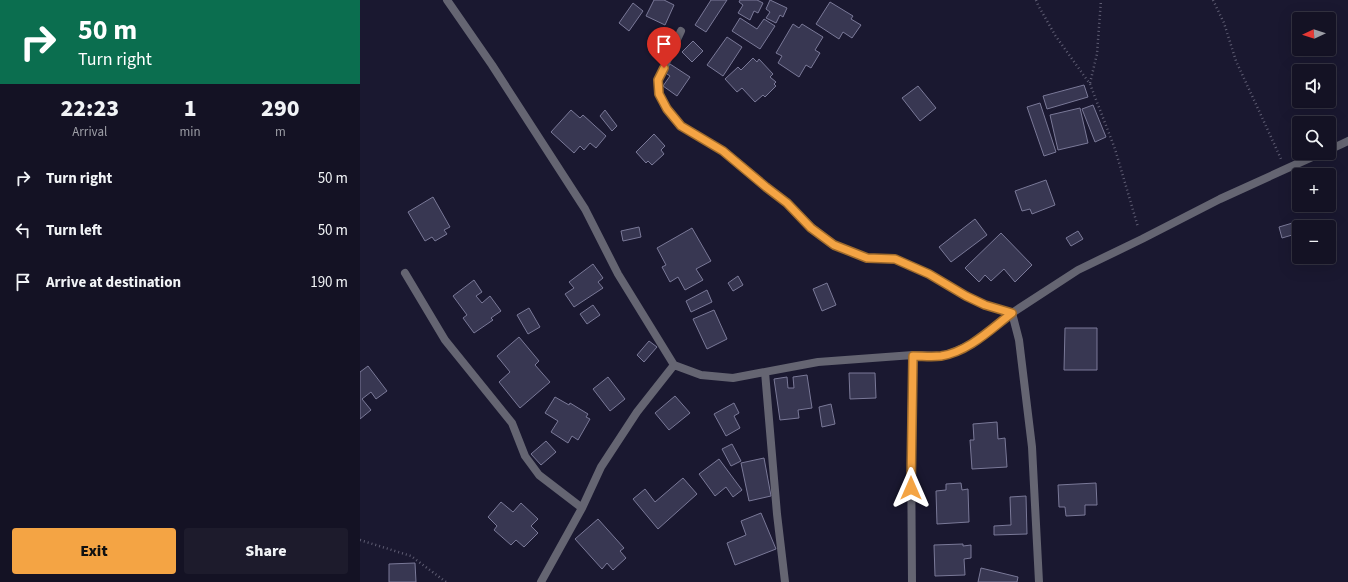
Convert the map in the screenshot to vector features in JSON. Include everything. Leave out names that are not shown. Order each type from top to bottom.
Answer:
[{"type":"street","points":[[447,0],[492,65],[585,209],[618,274],[674,365],[701,375],[718,378],[733,378],[818,362],[913,356],[941,356],[954,352],[972,344],[1012,313],[1078,270],[1220,199],[1305,160]]},
{"type":"street","points":[[681,31],[658,80],[659,94],[667,109],[681,126],[723,151],[787,203],[811,228],[834,245],[867,258],[895,259],[929,274],[966,296],[985,305],[1012,313]]},
{"type":"street","points":[[1336,147],[1348,141]]},
{"type":"street","points":[[405,272],[445,340],[512,423],[525,456],[539,475],[582,508]]},
{"type":"street","points":[[1012,313],[1019,340],[1032,447],[1039,582]]},
{"type":"street","points":[[912,582],[911,440],[913,356]]},
{"type":"street","points":[[541,582],[582,508],[601,467],[637,412],[674,365]]},
{"type":"street","points":[[765,372],[777,514],[785,582]]},
{"type":"path","points":[[1036,0],[1055,36],[1090,84],[1115,149],[1142,239]]},
{"type":"path","points":[[1090,84],[1097,54],[1101,0]]},
{"type":"path","points":[[1213,0],[1224,23],[1236,61],[1285,169]]},
{"type":"path","points":[[360,540],[411,556],[446,582]]},
{"type":"building","points":[[654,0],[664,0],[674,5],[665,25],[646,16]]},
{"type":"building","points":[[711,0],[727,0],[706,32],[695,25]]},
{"type":"building","points":[[740,0],[757,0],[763,3],[758,13],[754,11],[750,20],[738,13],[743,5],[739,2]]},
{"type":"building","points":[[770,0],[787,8],[783,17],[780,15],[776,23],[766,18],[770,12],[766,9]]},
{"type":"building","points":[[830,2],[853,16],[851,19],[861,25],[852,38],[843,32],[839,39],[816,24]]},
{"type":"building","points":[[633,3],[643,11],[629,31],[619,23]]},
{"type":"building","points":[[740,18],[757,29],[764,19],[775,26],[760,49],[732,31]]},
{"type":"building","points":[[793,24],[799,28],[802,24],[823,37],[815,50],[820,53],[811,68],[806,65],[799,77],[778,63],[782,56],[776,53]]},
{"type":"building","points":[[727,37],[742,47],[723,76],[707,65]]},
{"type":"building","points":[[693,41],[703,51],[692,62],[682,52]]},
{"type":"building","points":[[753,58],[757,62],[759,59],[773,74],[770,77],[776,82],[774,84],[776,86],[765,97],[763,95],[755,102],[742,88],[737,92],[725,79],[738,67],[741,70]]},
{"type":"building","points":[[670,64],[690,77],[677,96],[663,86],[670,76],[664,72]]},
{"type":"building","points":[[1084,85],[1088,97],[1047,109],[1043,96]]},
{"type":"building","points":[[918,86],[936,108],[920,121],[902,98]]},
{"type":"building","points":[[1040,103],[1056,152],[1044,156],[1027,107]]},
{"type":"building","points":[[1093,105],[1106,137],[1095,142],[1082,109]]},
{"type":"building","points":[[1080,108],[1088,143],[1058,150],[1050,115]]},
{"type":"building","points":[[571,110],[580,118],[583,115],[606,136],[596,148],[590,143],[584,150],[580,146],[574,153],[551,132]]},
{"type":"building","points":[[605,110],[617,126],[612,131],[600,116]]},
{"type":"building","points":[[654,134],[665,146],[661,150],[664,154],[652,165],[648,161],[646,163],[636,152]]},
{"type":"building","points":[[1046,180],[1055,205],[1032,214],[1030,209],[1022,211],[1015,191]]},
{"type":"building","points":[[433,197],[450,227],[444,230],[447,234],[435,241],[432,237],[425,241],[408,212]]},
{"type":"building","points":[[975,219],[987,235],[951,262],[939,247]]},
{"type":"building","points":[[1292,223],[1292,235],[1282,238],[1279,227]]},
{"type":"building","points":[[639,227],[641,237],[623,241],[621,231]]},
{"type":"building","points":[[692,228],[711,261],[696,269],[703,280],[685,290],[678,277],[670,282],[662,267],[666,265],[657,248]]},
{"type":"building","points":[[1078,231],[1083,239],[1071,246],[1066,238]]},
{"type":"building","points":[[1001,233],[1032,265],[1015,282],[1004,269],[991,281],[985,275],[979,282],[965,268]]},
{"type":"building","points":[[593,264],[603,278],[598,282],[603,288],[574,307],[565,294],[574,288],[569,282]]},
{"type":"building","points":[[738,276],[743,285],[733,291],[728,283]]},
{"type":"building","points":[[474,280],[482,292],[476,296],[482,303],[490,296],[501,311],[491,318],[493,320],[474,333],[463,318],[467,315],[453,296]]},
{"type":"building","points":[[827,283],[836,305],[822,311],[813,289]]},
{"type":"building","points":[[707,290],[712,302],[691,312],[686,301]]},
{"type":"building","points":[[593,305],[600,315],[587,324],[580,314]]},
{"type":"building","points":[[529,308],[540,327],[528,334],[517,315]]},
{"type":"building","points":[[714,310],[727,339],[707,349],[693,319]]},
{"type":"building","points":[[1065,328],[1097,328],[1097,370],[1064,370]]},
{"type":"building","points":[[519,337],[539,361],[535,365],[550,382],[520,408],[499,382],[510,372],[497,356]]},
{"type":"building","points":[[649,341],[657,347],[644,362],[637,355]]},
{"type":"building","points":[[368,366],[387,391],[376,399],[371,392],[362,399],[371,410],[360,419],[360,372]]},
{"type":"building","points":[[849,373],[875,373],[876,398],[850,399]]},
{"type":"building","points":[[807,375],[812,408],[798,410],[799,418],[780,420],[774,379],[787,377],[788,388],[794,388],[793,377]]},
{"type":"building","points":[[608,377],[625,399],[610,411],[593,389]]},
{"type":"building","points":[[675,396],[690,413],[669,430],[655,413]]},
{"type":"building","points":[[555,397],[569,405],[570,403],[588,414],[586,417],[590,419],[578,440],[572,436],[568,443],[551,432],[558,421],[545,413]]},
{"type":"building","points":[[734,403],[739,413],[734,416],[740,428],[726,436],[714,414]]},
{"type":"building","points":[[831,404],[835,424],[822,427],[819,407]]},
{"type":"building","points":[[997,422],[998,439],[1005,438],[1007,467],[972,469],[970,440],[974,440],[973,424]]},
{"type":"building","points":[[546,441],[556,452],[541,465],[531,454]]},
{"type":"building","points":[[732,444],[741,461],[731,466],[722,449]]},
{"type":"building","points":[[764,458],[771,496],[749,501],[741,463]]},
{"type":"building","points":[[719,459],[742,490],[733,497],[726,487],[715,496],[699,474]]},
{"type":"building","points":[[683,478],[697,494],[658,529],[633,499],[645,489],[655,502]]},
{"type":"building","points":[[961,483],[962,490],[968,489],[969,522],[937,524],[936,491],[946,490],[946,484]]},
{"type":"building","points":[[1096,483],[1097,505],[1085,505],[1085,515],[1066,516],[1065,507],[1059,507],[1058,485]]},
{"type":"building","points":[[1026,496],[1027,534],[994,535],[994,526],[1011,525],[1010,497]]},
{"type":"building","points":[[501,502],[513,512],[521,503],[538,519],[531,526],[538,533],[524,547],[516,540],[511,545],[494,530],[497,526],[488,517]]},
{"type":"building","points":[[761,513],[776,549],[735,565],[727,543],[746,535],[741,521]]},
{"type":"building","points":[[598,519],[624,548],[620,551],[626,558],[613,570],[607,563],[602,569],[575,539]]},
{"type":"building","points":[[963,544],[963,546],[971,545],[971,558],[964,559],[965,575],[935,576],[934,545]]},
{"type":"building","points":[[415,563],[416,582],[389,582],[389,564]]},
{"type":"building","points":[[981,568],[1018,577],[1017,582],[978,582]]},
{"type":"route","points":[[664,68],[658,80],[659,94],[667,109],[681,126],[723,151],[787,203],[811,228],[834,245],[867,258],[895,259],[929,274],[966,296],[985,305],[1012,313],[972,344],[954,352],[941,356],[913,356],[911,488]]}]
